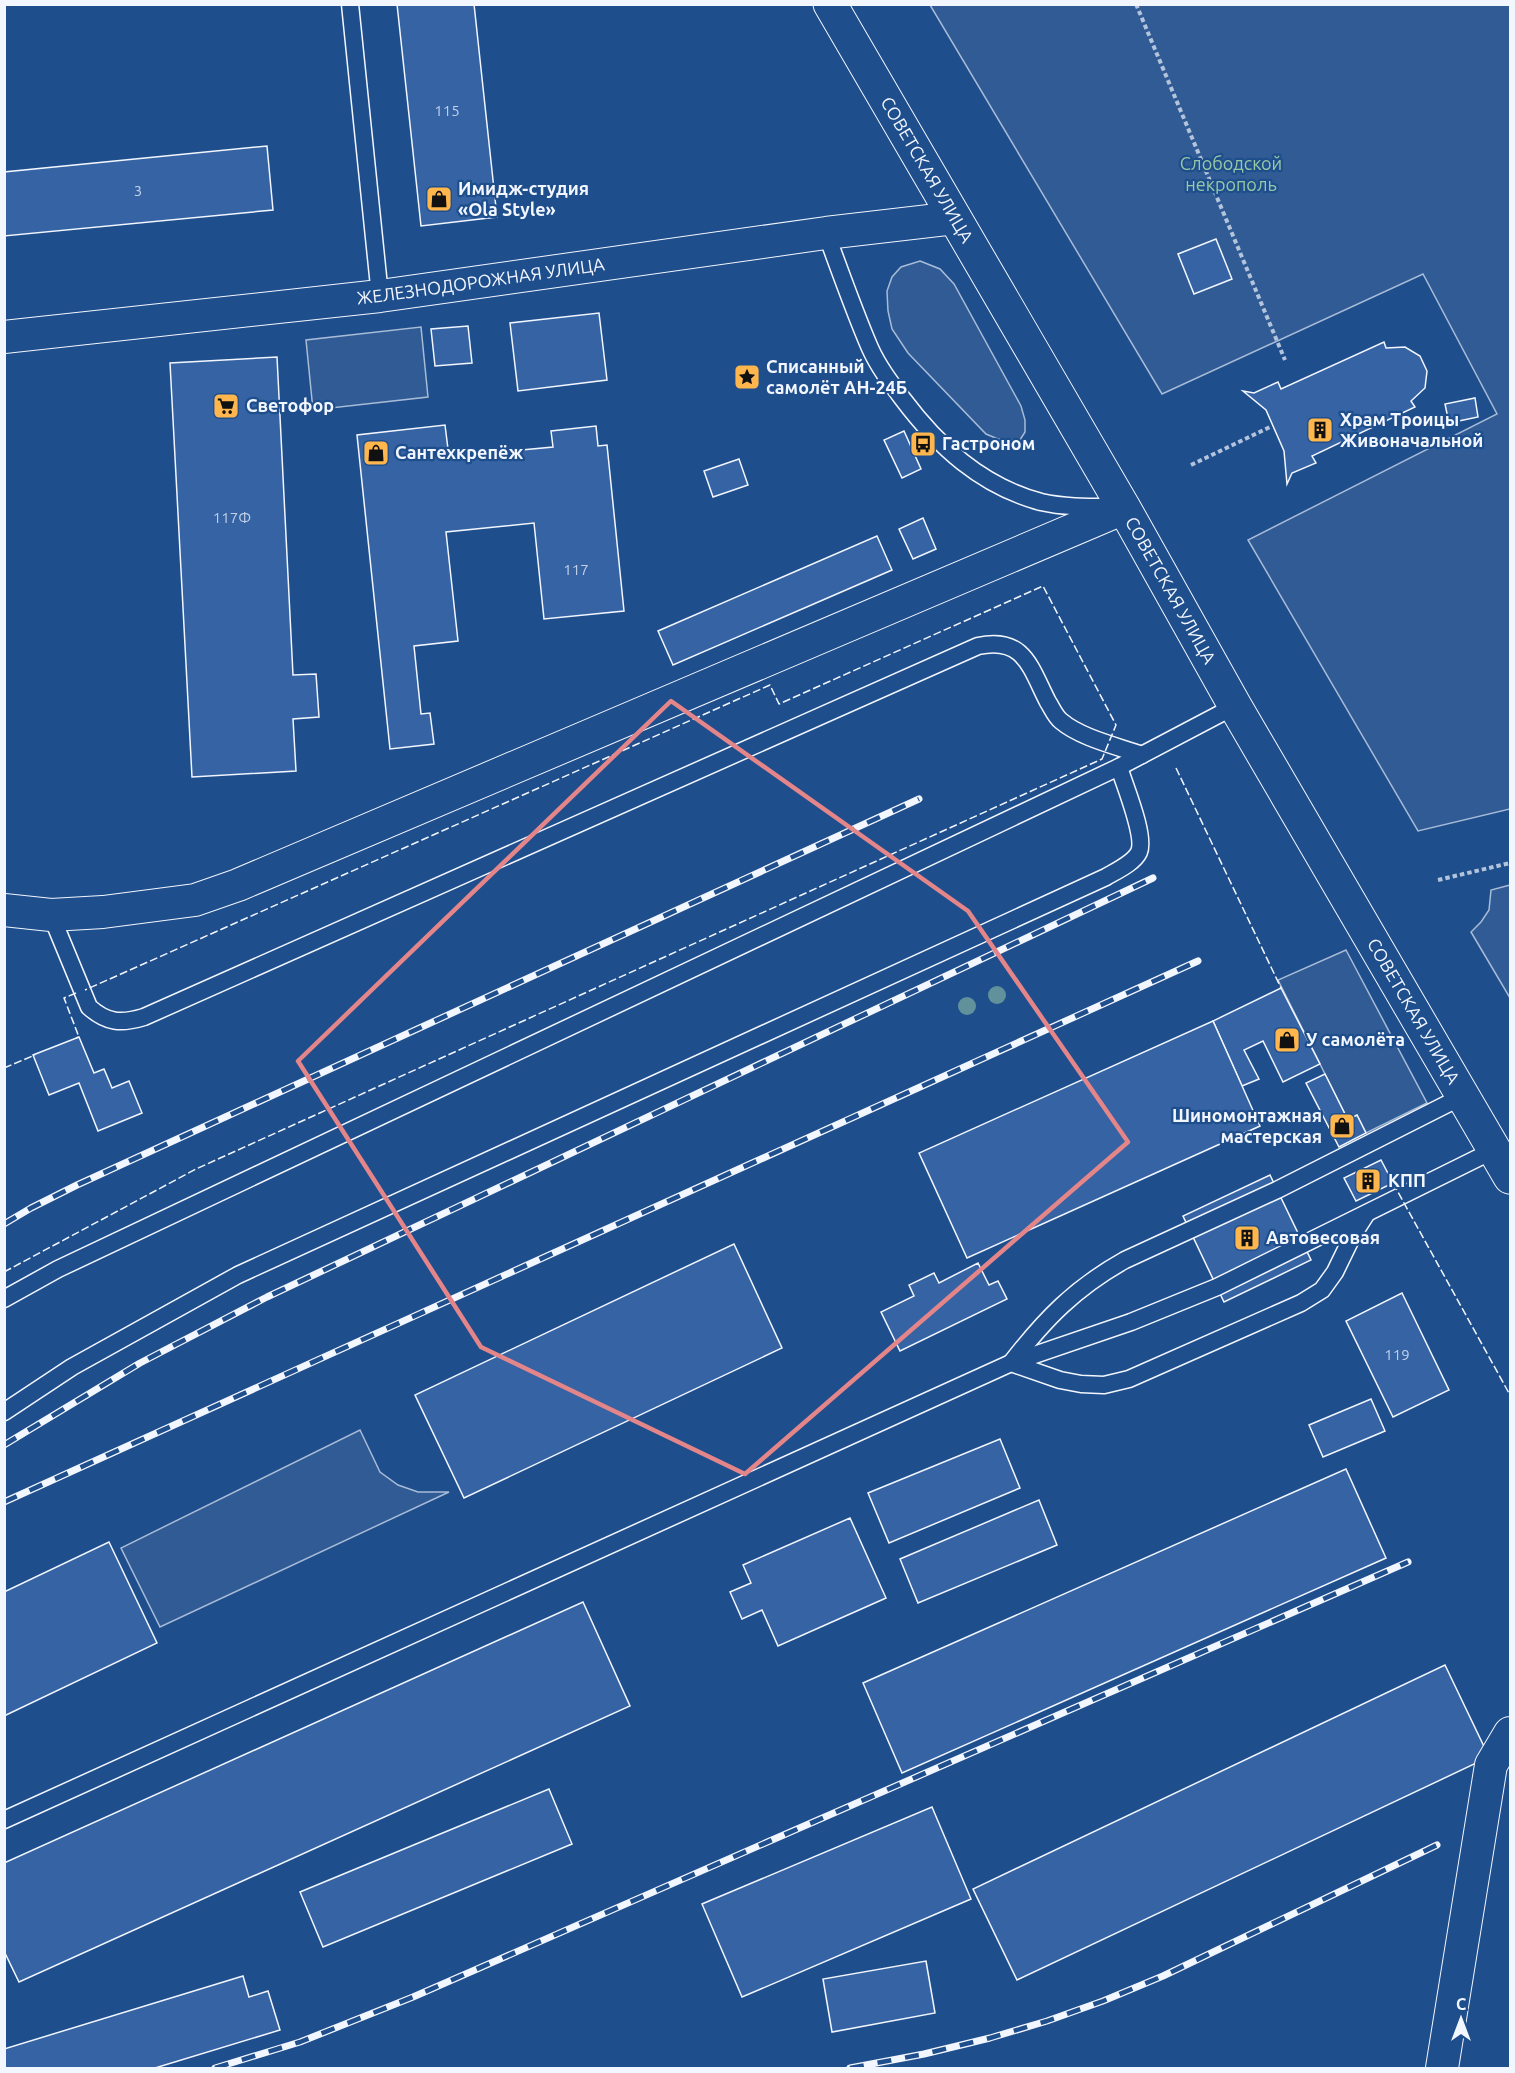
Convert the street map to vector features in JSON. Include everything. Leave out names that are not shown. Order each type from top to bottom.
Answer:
[{"type":"main road","name":"СОВЕТСКАЯ УЛИЦА","points":[[830,4],[1510,1178]]},
{"type":"street","name":"ЖЕЛЕЗНОДОРОЖНАЯ УЛИЦА","points":[[4,337],[380,296],[825,233],[955,218]]},
{"type":"street","points":[[4,909],[51,915],[103,912],[195,900],[238,885],[1124,508]]},
{"type":"street","points":[[1442,2068],[1491,1765],[1510,1733]]},
{"type":"lane","points":[[350,4],[380,296]]},
{"type":"lane","points":[[825,233],[871,350],[888,379],[935,439],[962,463],[989,482],[1014,493],[1064,506],[1124,508]]},
{"type":"lane","points":[[51,915],[89,1007],[99,1016],[114,1021],[128,1022],[144,1017],[978,646],[988,644],[1004,644],[1020,651],[1058,718],[1072,729],[1142,755]]},
{"type":"lane","points":[[4,1299],[58,1269],[1119,766],[1236,706]]},
{"type":"lane","points":[[4,1412],[92,1356],[238,1275],[1106,877],[1126,865],[1139,852],[1141,838],[1119,766]]},
{"type":"lane","points":[[1011,1363],[1052,1313],[1101,1273],[1277,1190],[1463,1096]]},
{"type":"lane","points":[[4,1820],[1011,1363],[1131,1322],[1217,1287],[1494,1150]]},
{"type":"lane","points":[[1011,1363],[1060,1380],[1082,1384],[1104,1385],[1129,1379],[1300,1303],[1322,1290],[1335,1272],[1353,1235],[1367,1213]]},
{"type":"path","points":[[1136,4],[1285,360]]},
{"type":"path","points":[[1191,465],[1270,427]]},
{"type":"path","points":[[1437,880],[1510,863]]},
{"type":"highlighted area","points":[[671,701],[968,911],[1128,1142],[745,1474],[481,1347],[298,1061]]},
{"type":"shaded area","name":"Слободской некрополь","points":[[930,5],[1510,5],[1510,809],[1418,831],[1248,540],[1497,414],[1423,274],[1162,394]]},
{"type":"shaded area","points":[[920,261],[940,269],[954,284],[1021,406],[1025,420],[1025,432],[1020,440],[998,439],[986,434],[908,353],[892,329],[887,291],[892,277],[901,267]]},
{"type":"shaded area","points":[[421,327],[428,397],[313,410],[306,340]]},
{"type":"shaded area","points":[[1510,885],[1510,998],[1471,932],[1489,910],[1491,890]]},
{"type":"shaded area","points":[[1346,950],[1427,1103],[1366,1133],[1357,1115],[1348,1120],[1278,980]]},
{"type":"shaded area","points":[[360,1430],[380,1472],[398,1485],[418,1492],[449,1492],[160,1627],[121,1548]]},
{"type":"building","points":[[397,4],[474,4],[497,217],[421,226]]},
{"type":"building","points":[[267,146],[273,210],[4,236],[4,172]]},
{"type":"building","points":[[1216,239],[1232,279],[1194,294],[1178,254]]},
{"type":"building","points":[[599,313],[607,380],[518,391],[510,323]]},
{"type":"building","points":[[468,326],[472,363],[435,366],[431,329]]},
{"type":"building","name":"Храм Троицы Живоначальной","points":[[1384,342],[1386,348],[1405,347],[1420,356],[1427,371],[1425,388],[1411,401],[1415,407],[1312,456],[1316,463],[1292,473],[1287,484],[1284,451],[1266,410],[1243,391],[1254,393],[1278,382],[1281,389]]},
{"type":"building","points":[[277,357],[293,675],[316,674],[319,717],[293,719],[296,771],[192,777],[170,363]]},
{"type":"building","points":[[1475,398],[1478,417],[1449,423],[1445,404]]},
{"type":"building","points":[[445,425],[449,457],[553,447],[551,431],[596,426],[598,446],[607,445],[624,611],[544,619],[534,523],[446,532],[458,641],[414,646],[421,714],[430,713],[434,744],[390,749],[357,435]]},
{"type":"building","points":[[904,431],[921,469],[902,478],[884,440]]},
{"type":"building","points":[[739,459],[748,485],[713,497],[704,471]]},
{"type":"building","points":[[923,518],[936,549],[913,559],[899,529]]},
{"type":"building","points":[[877,536],[892,570],[673,665],[658,631]]},
{"type":"building","points":[[1281,988],[1320,1064],[1283,1082],[1263,1041],[1244,1050],[1259,1079],[1242,1086],[1213,1021]]},
{"type":"building","points":[[1213,1021],[1260,1126],[967,1258],[919,1153]]},
{"type":"building","points":[[79,1037],[94,1073],[104,1069],[112,1088],[129,1081],[142,1113],[98,1131],[79,1083],[49,1095],[33,1055]]},
{"type":"building","points":[[1325,1074],[1348,1120],[1357,1115],[1366,1133],[1339,1147],[1306,1083]]},
{"type":"building","name":"КПП","points":[[1381,1160],[1393,1183],[1356,1201],[1344,1178]]},
{"type":"building","name":"Автовесовая","points":[[1270,1175],[1311,1260],[1224,1302],[1183,1216]]},
{"type":"building","points":[[734,1244],[782,1348],[464,1498],[415,1395]]},
{"type":"building","points":[[978,1263],[989,1285],[998,1281],[1007,1299],[900,1351],[881,1312],[914,1296],[909,1285],[934,1273],[939,1283]]},
{"type":"building","points":[[1402,1293],[1449,1390],[1393,1417],[1346,1321]]},
{"type":"building","points":[[1371,1399],[1385,1431],[1323,1457],[1309,1425]]},
{"type":"building","points":[[1000,1439],[1020,1488],[889,1543],[868,1493]]},
{"type":"building","points":[[1346,1469],[1386,1558],[902,1773],[863,1683]]},
{"type":"building","points":[[1039,1500],[1057,1545],[918,1603],[900,1559]]},
{"type":"building","points":[[850,1518],[886,1598],[778,1646],[762,1610],[742,1619],[730,1592],[751,1583],[743,1565]]},
{"type":"building","points":[[109,1542],[157,1643],[4,1716],[4,1592]]},
{"type":"building","points":[[583,1602],[630,1706],[19,1982],[4,1951],[4,1863]]},
{"type":"building","points":[[1445,1665],[1489,1757],[1017,1980],[973,1889]]},
{"type":"building","points":[[549,1789],[572,1844],[323,1947],[300,1892]]},
{"type":"building","points":[[932,1807],[971,1899],[742,1997],[702,1904]]},
{"type":"building","points":[[926,1961],[935,2013],[832,2032],[823,1979]]},
{"type":"building","points":[[243,1976],[249,1997],[268,1991],[280,2030],[155,2068],[4,2068],[4,2049]]},
{"type":"railway","points":[[4,1224],[77,1185],[919,799]]},
{"type":"railway","points":[[4,1445],[140,1363],[267,1297],[1153,878]]},
{"type":"railway","points":[[4,1502],[1198,961]]},
{"type":"railway","points":[[215,2068],[300,2042],[413,1997],[1408,1562]]},
{"type":"railway","points":[[850,2068],[924,2054],[990,2038],[1103,2001],[1163,1976],[1437,1845]]},
{"type":"fence","points":[[4,1272],[196,1169],[1102,759],[1116,725],[1043,586],[779,704],[770,685],[85,990]]},
{"type":"fence","points":[[1176,768],[1281,988]]},
{"type":"fence","points":[[76,993],[64,998],[79,1037],[76,1038]]},
{"type":"fence","points":[[4,1068],[35,1055]]},
{"type":"fence","points":[[1393,1183],[1510,1395]]},
{"type":"place","name":"Имидж-студия «Ola Style»","points":[[439,199]]},
{"type":"place","name":"Списанный самолёт АН-24Б","points":[[747,377]]},
{"type":"place","name":"Светофор","points":[[226,406]]},
{"type":"place","name":"Храм Троицы Живоначальной","points":[[1320,430]]},
{"type":"place","name":"Гастроном","points":[[923,444]]},
{"type":"place","name":"Сантехкрепёж","points":[[376,453]]},
{"type":"place","name":"У самолёта","points":[[1287,1040]]},
{"type":"place","name":"Шиномонтажная мастерская","points":[[1342,1126]]},
{"type":"place","name":"КПП","points":[[1368,1181]]},
{"type":"place","name":"Автовесовая","points":[[1247,1238]]}]
